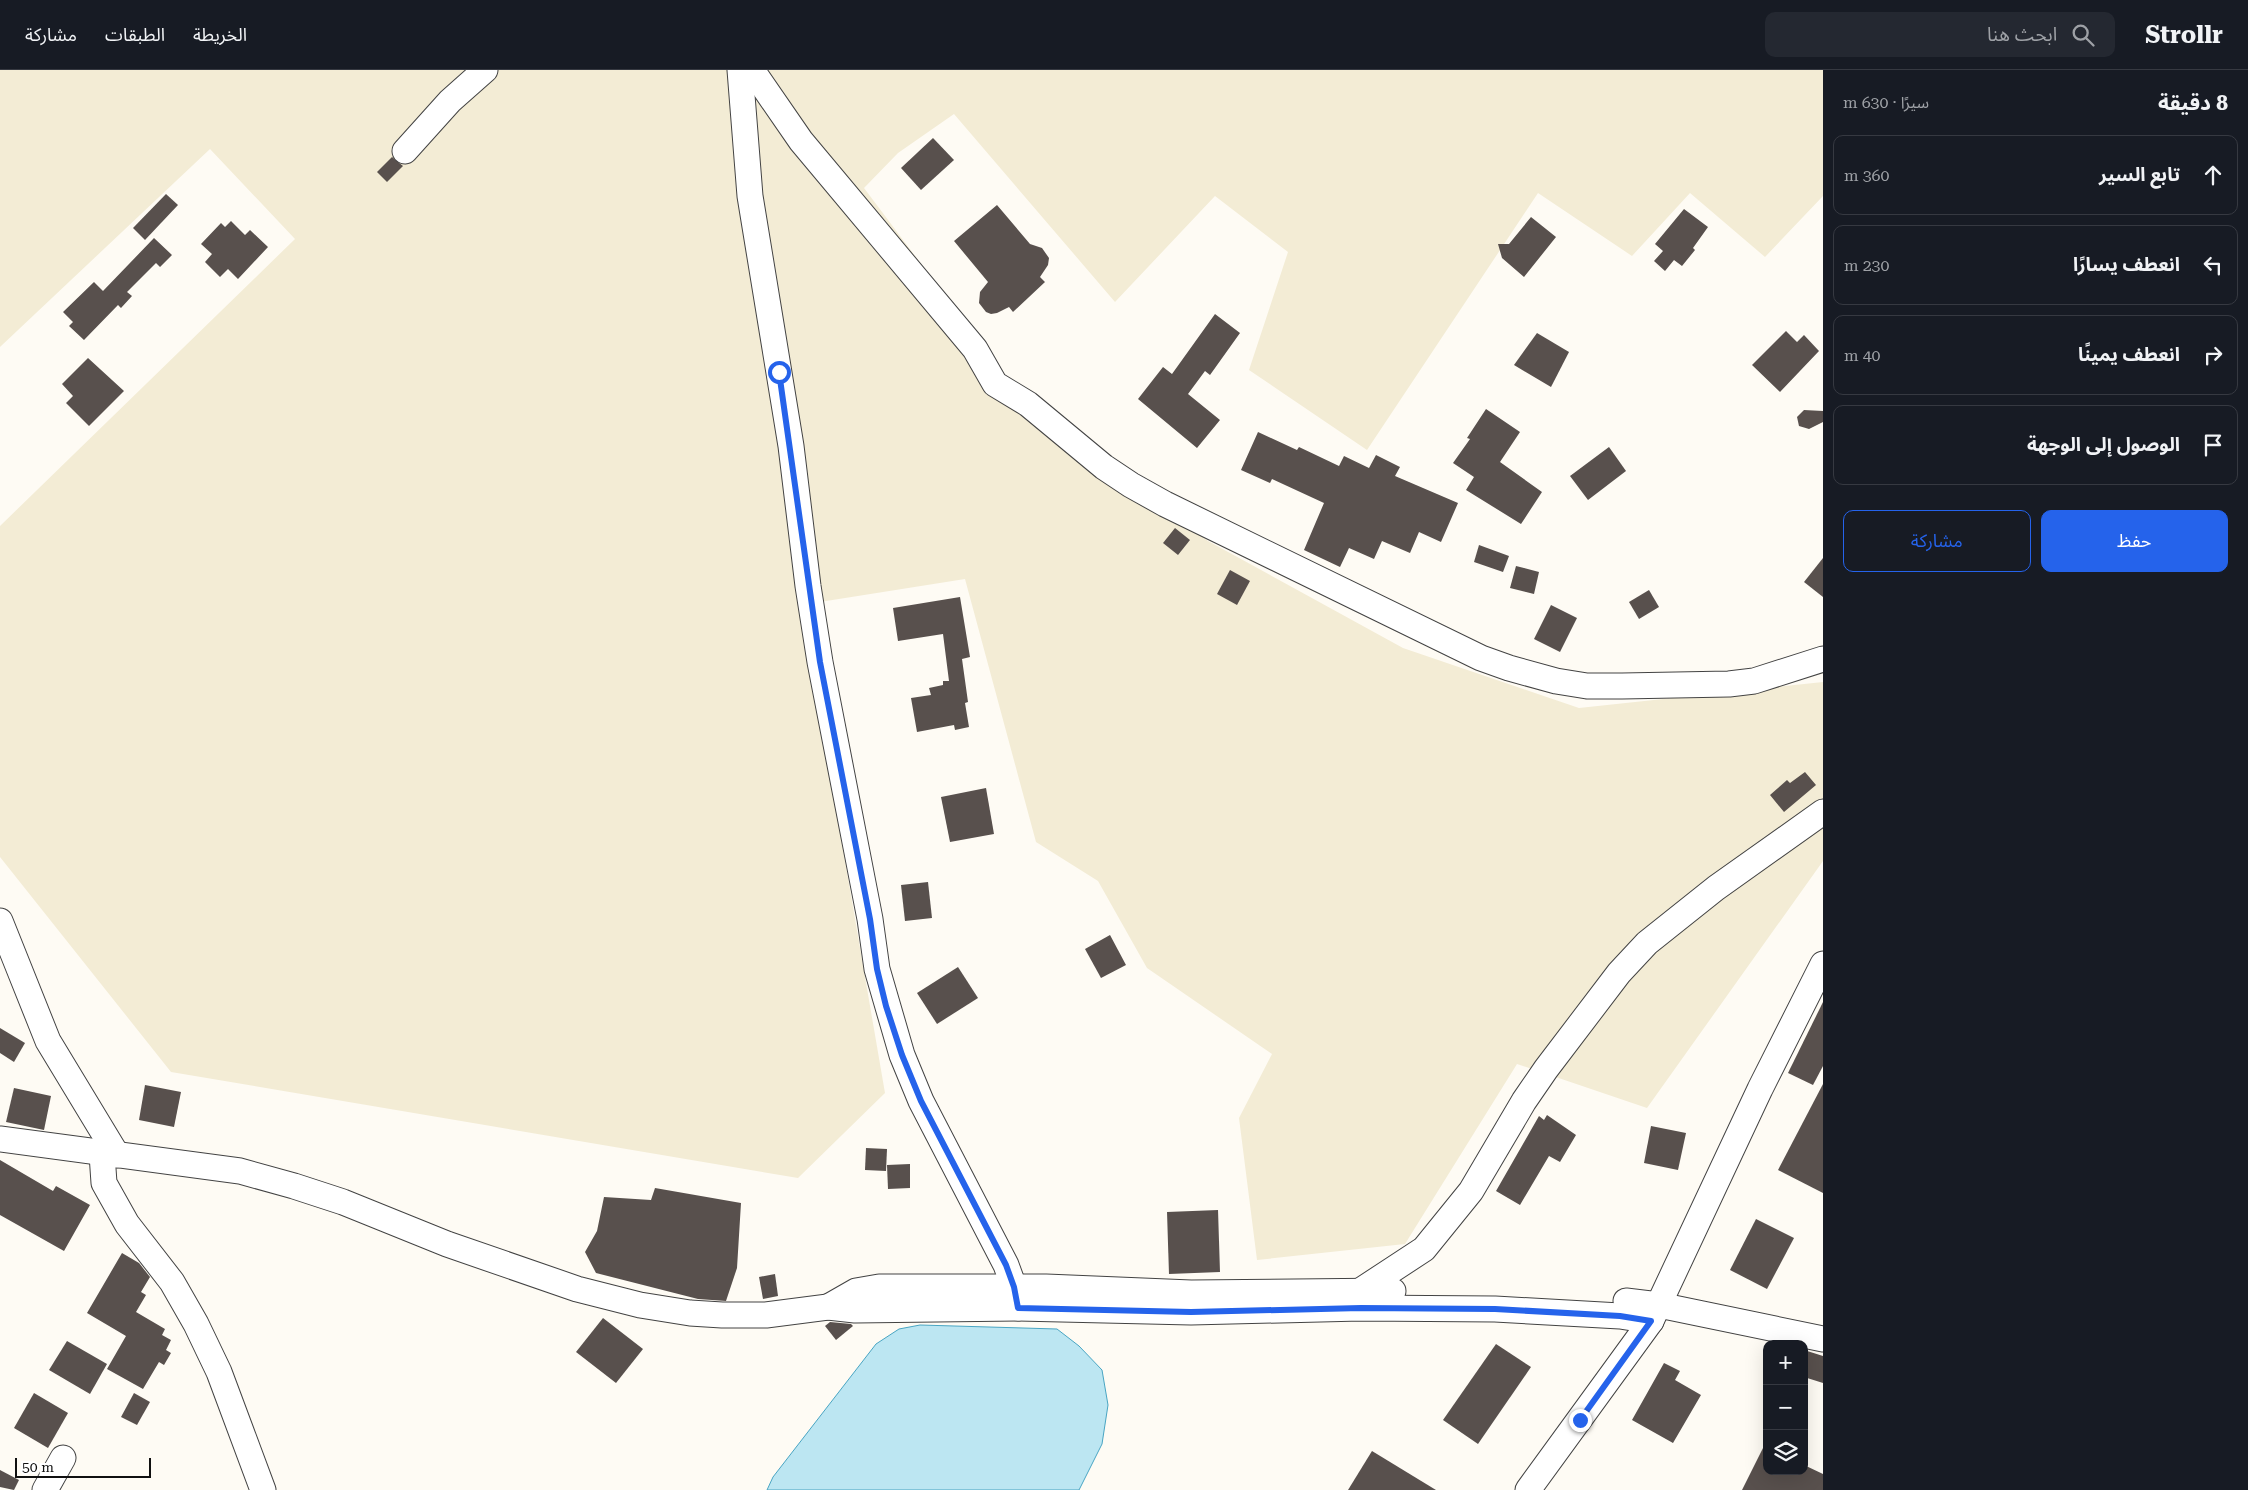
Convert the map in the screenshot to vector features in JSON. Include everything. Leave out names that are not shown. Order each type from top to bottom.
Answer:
[{"type":"street","points":[[405,150],[450,101],[485,70]]},
{"type":"street","points":[[740,70],[750,196],[791,446],[808,586],[826,691],[870,919],[877,969],[902,1055],[921,1101],[1006,1265],[1016,1297]]},
{"type":"street","points":[[752,70],[801,141],[975,349],[994,384],[1028,404],[1104,468],[1165,504],[1481,658],[1531,675],[1587,686],[1729,684],[1754,681],[1823,659]]},
{"type":"street","points":[[1360,1290],[1424,1249],[1471,1191],[1524,1101],[1546,1069],[1619,973],[1647,943],[1716,888],[1823,812]]},
{"type":"street","points":[[0,921],[12,946],[48,1041],[110,1155],[104,1184],[127,1224],[172,1282],[196,1324],[219,1372],[263,1490]]},
{"type":"street","points":[[1528,1490],[1655,1313],[1756,1098],[1823,964]]},
{"type":"street","points":[[0,1139],[240,1171],[294,1186],[447,1244],[577,1289],[640,1305],[690,1313],[766,1315],[828,1307],[855,1310],[1016,1297],[1361,1308],[1495,1309],[1620,1316],[1655,1313]]},
{"type":"street","points":[[1191,1303],[1360,1290],[1571,1296],[1655,1313],[1823,1339]]},
{"type":"street","points":[[45,1490],[63,1458]]},
{"type":"shaded area","points":[[0,70],[1823,70],[1823,196],[1765,257],[1690,193],[1632,256],[1538,193],[1367,450],[1249,370],[1288,252],[1215,196],[1115,302],[954,114],[898,153],[864,188],[1012,385],[1208,541],[1403,648],[1579,708],[1823,682],[1823,861],[1647,1108],[1517,1064],[1405,1244],[1257,1260],[1239,1118],[1272,1054],[1147,968],[1098,881],[1036,842],[965,579],[801,605],[885,1093],[798,1178],[171,1072],[0,857],[0,526],[295,239],[210,149],[0,347]]},
{"type":"water","points":[[920,1325],[1057,1329],[1079,1346],[1102,1370],[1108,1405],[1102,1444],[1079,1490],[767,1490],[773,1477],[876,1344],[899,1329]]},
{"type":"building","points":[[933,138],[954,160],[921,190],[901,168]]},
{"type":"building","points":[[392,157],[403,166],[387,182],[377,172]]},
{"type":"building","points":[[166,194],[178,205],[145,240],[133,228]]},
{"type":"building","points":[[997,205],[1030,244],[1042,248],[1049,258],[1048,265],[1040,277],[1045,282],[1013,312],[1009,307],[991,314],[986,312],[979,303],[980,292],[988,282],[954,241]]},
{"type":"building","points":[[1684,209],[1708,227],[1693,248],[1695,250],[1682,266],[1674,260],[1665,271],[1654,261],[1663,251],[1655,244]]},
{"type":"building","points":[[1531,217],[1556,237],[1524,277],[1502,258],[1498,244],[1509,244]]},
{"type":"building","points":[[231,221],[245,235],[250,230],[268,247],[238,279],[228,269],[220,277],[205,262],[212,254],[201,244],[221,223],[225,227]]},
{"type":"building","points":[[154,238],[172,255],[160,267],[156,263],[127,292],[132,296],[121,308],[118,305],[84,340],[69,326],[73,322],[63,312],[94,282],[103,291]]},
{"type":"building","points":[[1215,314],[1240,333],[1210,375],[1205,371],[1188,394],[1220,420],[1197,448],[1138,399],[1163,367],[1172,374]]},
{"type":"building","points":[[1786,331],[1797,342],[1804,335],[1819,351],[1780,392],[1752,365]]},
{"type":"building","points":[[1537,333],[1569,352],[1551,387],[1514,365]]},
{"type":"building","points":[[88,358],[124,391],[89,426],[66,403],[73,396],[62,384]]},
{"type":"building","points":[[1486,409],[1520,432],[1500,462],[1542,492],[1521,524],[1466,490],[1474,477],[1453,463],[1470,439],[1467,438]]},
{"type":"building","points":[[1804,410],[1823,411],[1823,422],[1809,429],[1799,426],[1797,417]]},
{"type":"building","points":[[1258,432],[1297,450],[1299,447],[1339,466],[1344,456],[1369,468],[1376,455],[1400,467],[1395,476],[1458,503],[1441,542],[1419,532],[1410,553],[1382,541],[1374,559],[1349,548],[1340,567],[1304,550],[1324,503],[1272,479],[1270,483],[1241,470]]},
{"type":"building","points":[[1609,447],[1626,471],[1588,500],[1570,476]]},
{"type":"building","points":[[1175,528],[1190,540],[1178,555],[1163,543]]},
{"type":"building","points":[[1479,545],[1509,556],[1503,572],[1474,562]]},
{"type":"building","points":[[1823,558],[1823,597],[1804,582]]},
{"type":"building","points":[[1516,566],[1539,572],[1534,594],[1510,588]]},
{"type":"building","points":[[1230,570],[1250,581],[1237,605],[1217,594]]},
{"type":"building","points":[[1649,590],[1659,607],[1639,619],[1629,602]]},
{"type":"building","points":[[960,597],[970,657],[962,659],[968,702],[965,703],[969,727],[955,730],[954,725],[917,732],[911,698],[931,695],[929,688],[943,685],[943,681],[949,681],[943,634],[898,641],[893,608]]},
{"type":"building","points":[[1551,605],[1577,618],[1560,652],[1534,639]]},
{"type":"building","points":[[1805,772],[1816,785],[1784,812],[1770,795],[1787,780],[1790,783]]},
{"type":"building","points":[[986,788],[994,834],[950,842],[941,797]]},
{"type":"building","points":[[928,882],[932,918],[905,921],[901,885]]},
{"type":"building","points":[[1110,935],[1126,965],[1101,978],[1085,949]]},
{"type":"building","points":[[958,967],[978,998],[937,1024],[917,993]]},
{"type":"building","points":[[1823,1002],[1823,1066],[1813,1085],[1788,1073]]},
{"type":"building","points":[[0,1028],[25,1043],[14,1062],[0,1053]]},
{"type":"building","points":[[1823,1084],[1823,1193],[1778,1170]]},
{"type":"building","points":[[145,1085],[181,1092],[174,1127],[139,1120]]},
{"type":"building","points":[[14,1088],[51,1096],[44,1130],[6,1122]]},
{"type":"building","points":[[1547,1115],[1576,1135],[1560,1162],[1549,1156],[1520,1205],[1496,1191],[1539,1116],[1544,1120]]},
{"type":"building","points":[[1651,1126],[1686,1133],[1678,1170],[1644,1163]]},
{"type":"building","points":[[866,1148],[887,1149],[886,1171],[865,1170]]},
{"type":"building","points":[[0,1160],[53,1191],[56,1186],[90,1205],[64,1251],[0,1215]]},
{"type":"building","points":[[910,1164],[910,1188],[888,1189],[887,1165]]},
{"type":"building","points":[[655,1188],[741,1203],[737,1268],[726,1301],[698,1299],[596,1273],[585,1252],[597,1231],[604,1197],[651,1200]]},
{"type":"building","points":[[1218,1210],[1220,1272],[1169,1274],[1167,1212]]},
{"type":"building","points":[[1756,1219],[1794,1238],[1767,1289],[1730,1270]]},
{"type":"building","points":[[122,1253],[139,1263],[150,1277],[141,1292],[146,1295],[136,1312],[165,1329],[162,1335],[171,1340],[166,1350],[171,1353],[164,1365],[159,1362],[143,1389],[107,1369],[126,1336],[87,1313]]},
{"type":"building","points":[[775,1274],[778,1296],[763,1299],[759,1277]]},
{"type":"building","points":[[603,1318],[643,1349],[616,1383],[576,1352]]},
{"type":"building","points":[[830,1322],[851,1324],[853,1326],[836,1340],[825,1326]]},
{"type":"building","points":[[67,1341],[107,1364],[90,1394],[49,1370]]},
{"type":"building","points":[[1496,1344],[1531,1367],[1478,1444],[1443,1420]]},
{"type":"building","points":[[1808,1351],[1823,1356],[1823,1383],[1808,1378]]},
{"type":"building","points":[[1664,1363],[1680,1371],[1675,1380],[1701,1395],[1673,1443],[1632,1420]]},
{"type":"building","points":[[34,1393],[68,1413],[48,1448],[14,1428]]},
{"type":"building","points":[[134,1393],[150,1402],[137,1425],[121,1417]]},
{"type":"building","points":[[1763,1448],[1763,1475],[1808,1475],[1808,1467],[1823,1474],[1823,1490],[1742,1490]]},
{"type":"building","points":[[1372,1451],[1436,1490],[1348,1490]]},
{"type":"building","points":[[0,1470],[19,1480],[14,1490],[0,1487]]},
{"type":"route","points":[[779,372],[791,446],[808,586],[820,662],[870,919],[877,969],[886,1006],[902,1055],[921,1101],[1006,1265],[1014,1287],[1018,1308],[1191,1312],[1361,1308],[1495,1309],[1620,1316],[1651,1321],[1580,1420]]}]
